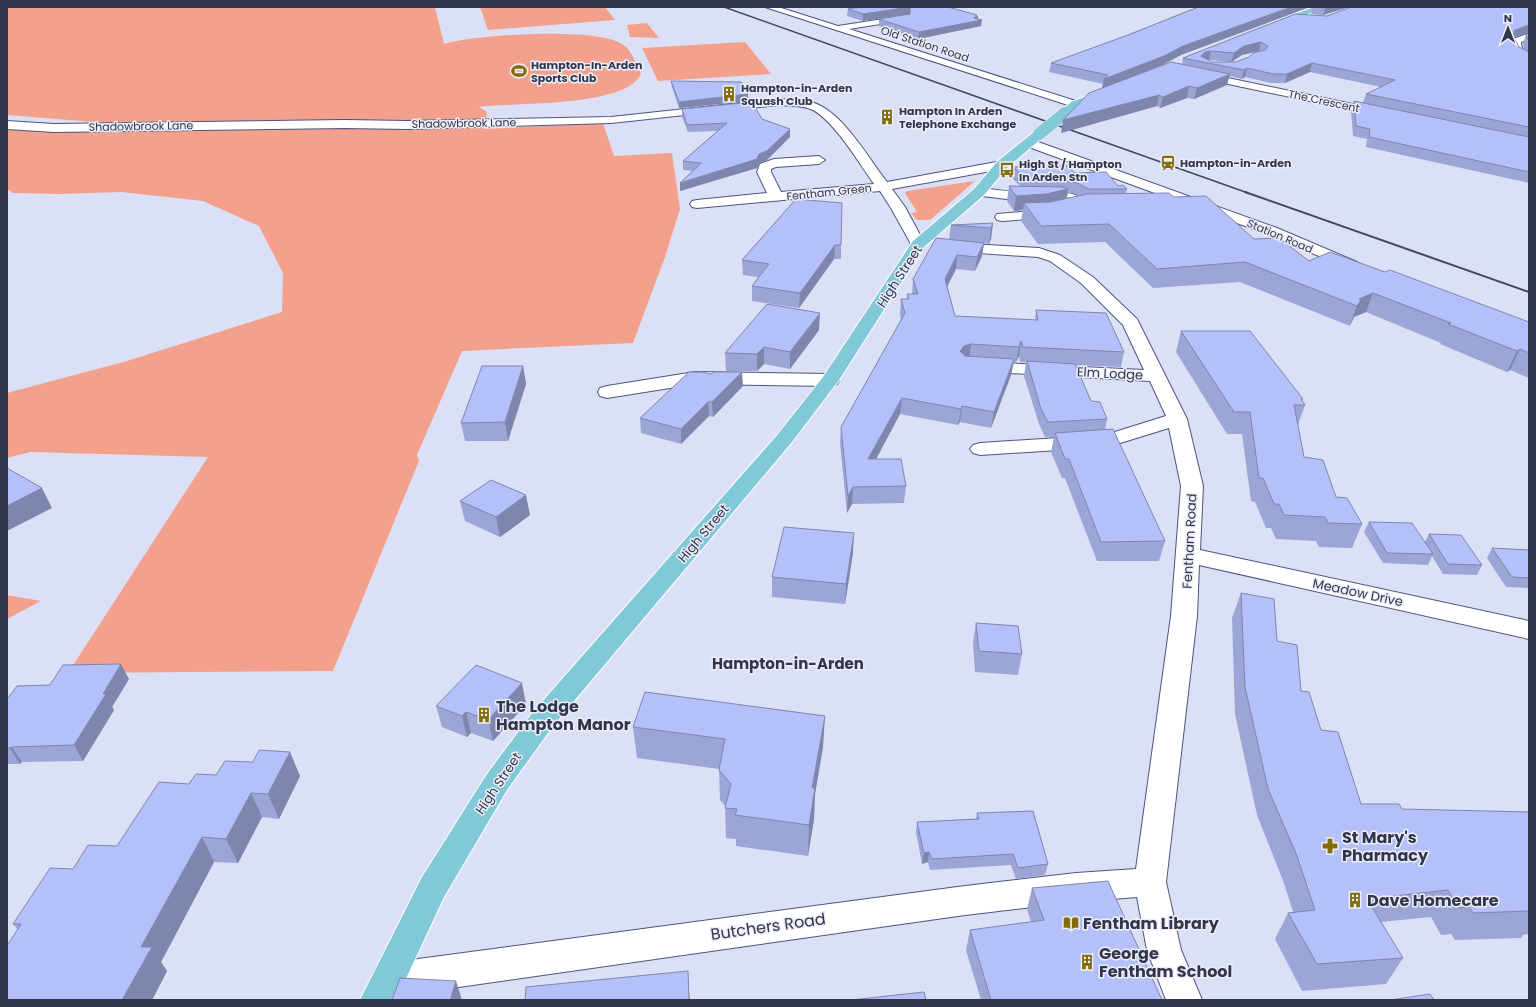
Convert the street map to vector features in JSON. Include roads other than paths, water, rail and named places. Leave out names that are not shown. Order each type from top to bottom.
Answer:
[{"type":"main road","points":[[1266,27],[1322,7]]},
{"type":"main road","points":[[1075,104],[1120,86]]},
{"type":"main road","name":"High Street","points":[[383,990],[434,887],[497,782],[543,719],[785,438],[830,380],[919,243],[979,192],[1002,165],[1075,104]]},
{"type":"street","name":"Old Station Road","points":[[769,7],[1075,104]]},
{"type":"street","points":[[837,29],[902,15],[918,20]]},
{"type":"street","points":[[1293,17],[1312,20]]},
{"type":"street","points":[[1529,36],[1516,41],[1516,46],[1519,53],[1529,58]]},
{"type":"street","name":"The Crescent","points":[[1186,72],[1393,115]]},
{"type":"street","name":"Shadowbrook Lane","points":[[7,125],[54,128],[316,124],[415,125],[611,120],[779,102],[805,104],[817,108],[838,126],[898,207],[919,243]]},
{"type":"street","name":"Station Road","points":[[1034,139],[1272,231],[1318,252],[1366,270]]},
{"type":"street","name":"Fentham Green","points":[[776,197],[764,172],[765,166],[774,163],[819,160]]},
{"type":"street","points":[[883,187],[1002,165]]},
{"type":"street","name":"Fentham Green","points":[[697,204],[883,187]]},
{"type":"street","points":[[979,192],[1063,196],[1077,200],[1090,207],[1054,211],[1047,214],[1002,217]]},
{"type":"street","points":[[1038,196],[1043,205],[1054,211]]},
{"type":"street","name":"Fentham Road","points":[[919,243],[973,250],[1039,252],[1055,258],[1087,280],[1131,323],[1177,419],[1192,486],[1188,555],[1184,616],[1150,882],[1164,950],[1184,1000]]},
{"type":"street","name":"Elm Lodge","points":[[969,366],[1156,376]]},
{"type":"street","points":[[607,392],[695,378],[830,380]]},
{"type":"street","points":[[980,449],[1107,441],[1177,419]]},
{"type":"street","name":"Meadow Drive","points":[[1188,555],[1529,630]]},
{"type":"street","name":"Butchers Road","points":[[383,990],[624,946],[1094,884],[1150,882]]},
{"type":"railway","points":[[724,7],[1248,193]]},
{"type":"railway","points":[[1245,192],[1529,292]]},
{"type":"place","name":"Hampton-In-Arden Sports Club","points":[[519,71]]},
{"type":"place","name":"Hampton-in-Arden Squash Club","points":[[729,94]]},
{"type":"place","name":"Hampton In Arden Telephone Exchange","points":[[887,117]]},
{"type":"place","name":"Hampton-in-Arden","points":[[1168,163]]},
{"type":"place","name":"High St / Hampton In Arden Stn","points":[[1007,170]]},
{"type":"place","name":"The Lodge Hampton Manor","points":[[484,715]]},
{"type":"place","name":"St Mary's Pharmacy","points":[[1330,846]]},
{"type":"place","name":"Dave Homecare","points":[[1355,900]]},
{"type":"place","name":"Fentham Library","points":[[1071,923]]},
{"type":"place","name":"George Fentham School","points":[[1087,962]]},
{"type":"district","name":"Hampton-in-Arden","points":[[788,664]]}]
